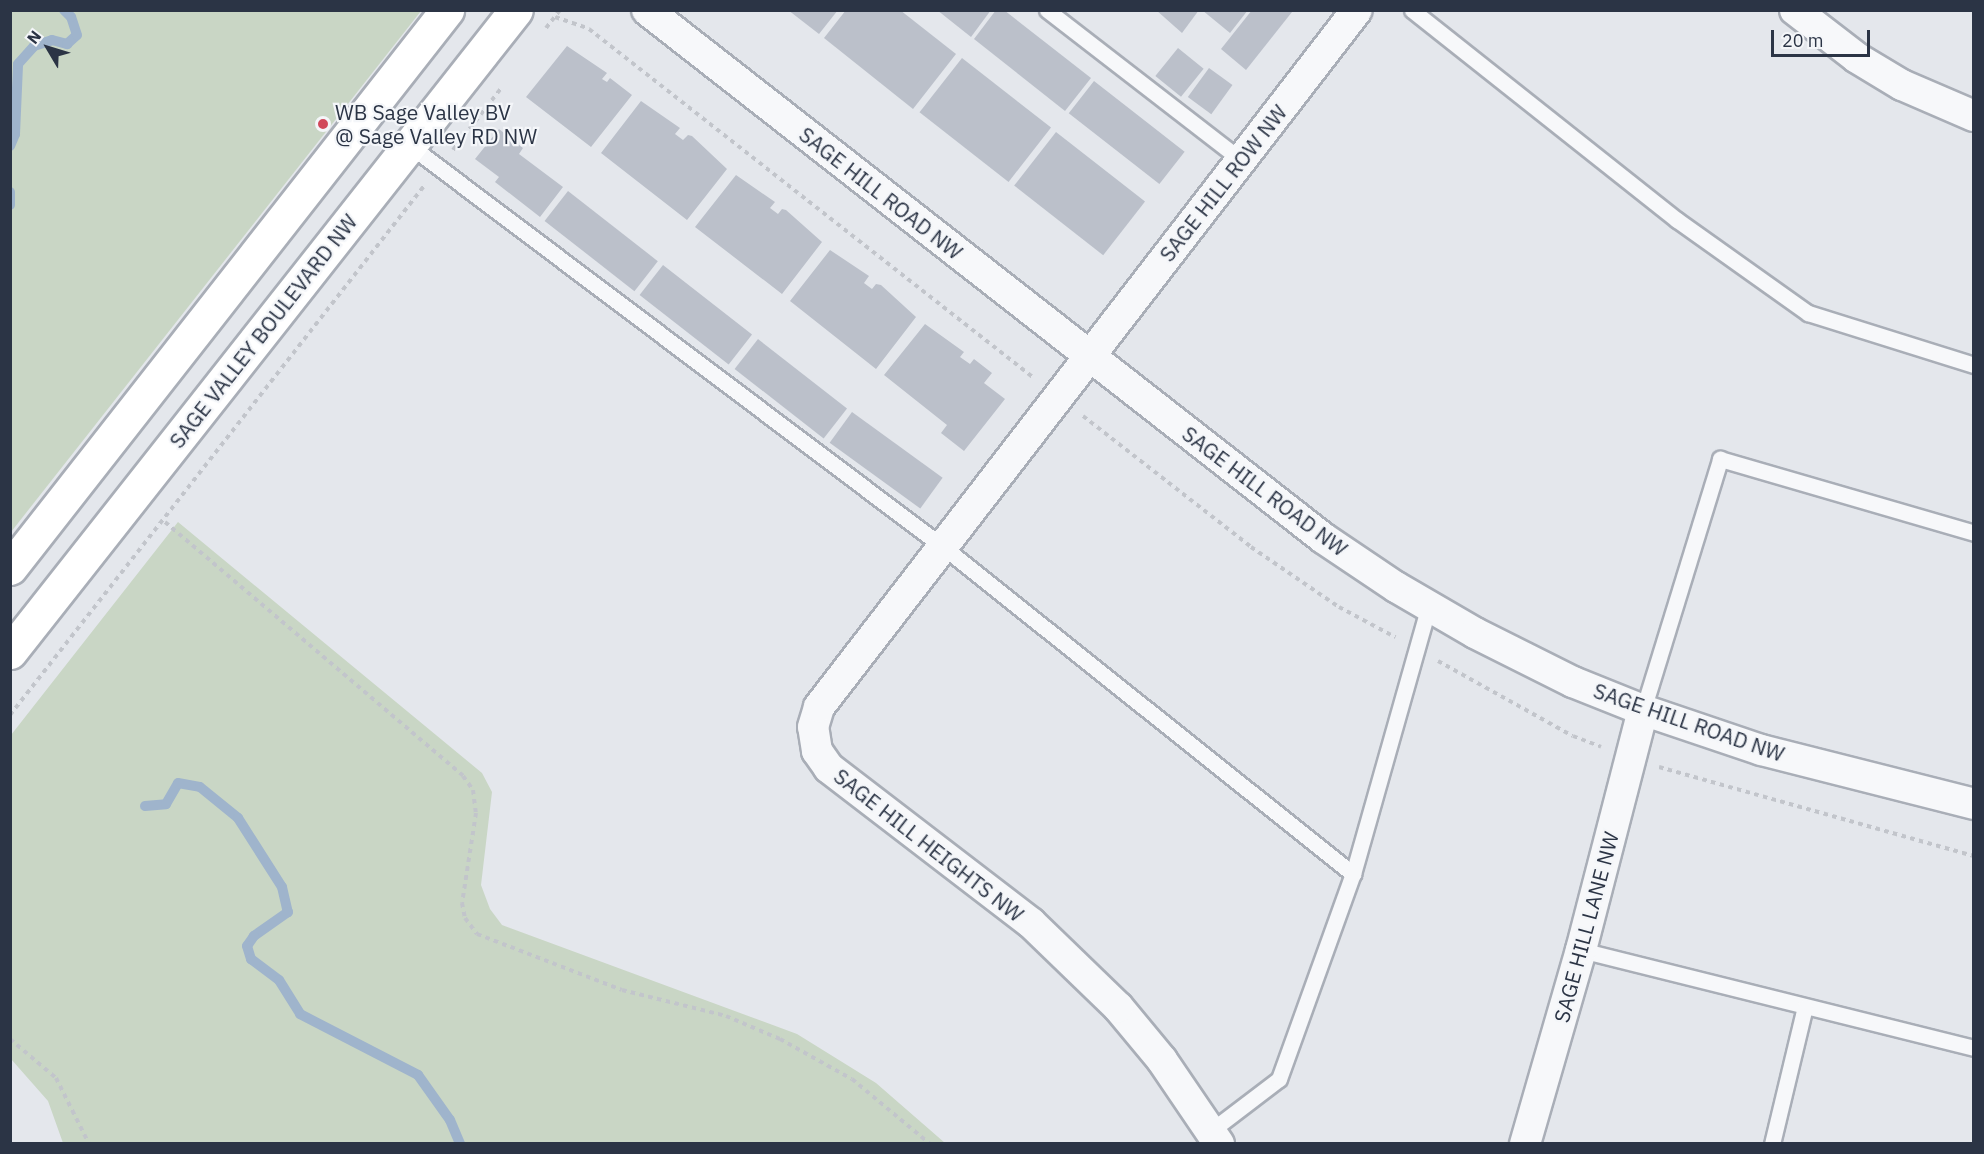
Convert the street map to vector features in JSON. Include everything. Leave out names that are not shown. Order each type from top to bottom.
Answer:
[{"type":"street","points":[[10,568],[447,10]]},
{"type":"street","name":"SAGE VALLEY BOULEVARD NW","points":[[10,652],[516,10]]},
{"type":"street","name":"SAGE HILL ROAD NW","points":[[647,10],[1323,538],[1429,606],[1573,681],[1643,710],[1761,750],[1974,804]]},
{"type":"street","name":"SAGE HILL ROW NW","points":[[1088,355],[1357,10]]},
{"type":"street","points":[[1795,10],[1857,58],[1902,85],[1974,116]]},
{"type":"street","name":"SAGE HILL HEIGHTS NW","points":[[1088,355],[819,707],[813,727],[817,750],[829,768],[1063,952],[1118,1007],[1215,1137]]},
{"type":"street","name":"SAGE HILL LANE NW","points":[[1525,1143],[1581,950],[1643,710]]},
{"type":"lane","points":[[1047,10],[1241,159]]},
{"type":"lane","points":[[1412,10],[1677,220],[1808,313],[1974,365]]},
{"type":"lane","points":[[410,145],[942,546],[1353,874]]},
{"type":"lane","points":[[1643,710],[1720,459],[1974,533]]},
{"type":"lane","points":[[1215,1137],[1278,1079],[1353,874],[1429,606]]},
{"type":"lane","points":[[1581,950],[1974,1048]]},
{"type":"lane","points":[[1772,1143],[1805,1007]]},
{"type":"path","points":[[540,36],[560,10]]},
{"type":"path","points":[[10,715],[165,522],[504,83]]},
{"type":"path","points":[[165,522],[463,776],[473,790],[476,813],[462,903],[465,918],[477,934],[622,990],[726,1016],[780,1039],[852,1079],[930,1143]]},
{"type":"path","points":[[10,1039],[56,1078],[89,1143]]},
{"type":"green space","points":[[10,11],[421,11],[11,532]]},
{"type":"green space","points":[[178,522],[482,773],[492,792],[481,885],[490,909],[502,925],[797,1034],[876,1083],[945,1143],[63,1143],[48,1101],[11,1059],[11,735]]},
{"type":"building","points":[[788,10],[838,10],[819,34]]},
{"type":"building","points":[[846,10],[900,10],[956,54],[913,109],[824,38]]},
{"type":"building","points":[[937,10],[991,10],[971,37]]},
{"type":"building","points":[[996,10],[1004,10],[1091,78],[1065,111],[974,39]]},
{"type":"building","points":[[1156,10],[1199,10],[1182,33]]},
{"type":"building","points":[[1202,10],[1248,10],[1230,33]]},
{"type":"building","points":[[1252,10],[1292,12],[1246,70],[1221,49]]},
{"type":"building","points":[[567,46],[607,73],[602,79],[607,82],[610,78],[632,95],[591,147],[526,97]]},
{"type":"building","points":[[1178,48],[1204,69],[1181,97],[1155,76]]},
{"type":"building","points":[[962,58],[1051,128],[1009,182],[920,112]]},
{"type":"building","points":[[1209,68],[1232,85],[1211,114],[1188,97]]},
{"type":"building","points":[[1094,81],[1185,152],[1159,184],[1069,113]]},
{"type":"building","points":[[641,101],[680,128],[675,134],[683,140],[688,135],[692,136],[727,169],[687,220],[601,153]]},
{"type":"building","points":[[499,129],[523,148],[519,154],[563,187],[540,217],[495,182],[499,177],[475,159]]},
{"type":"building","points":[[1056,132],[1145,202],[1103,255],[1014,186]]},
{"type":"building","points":[[736,175],[775,202],[770,208],[778,214],[782,209],[786,210],[822,242],[782,294],[695,227]]},
{"type":"building","points":[[568,191],[658,261],[634,291],[545,221]]},
{"type":"building","points":[[830,250],[869,276],[864,283],[872,289],[876,284],[881,285],[916,317],[876,369],[790,301]]},
{"type":"building","points":[[663,265],[752,335],[729,365],[640,295]]},
{"type":"building","points":[[925,324],[964,352],[960,357],[970,364],[974,359],[992,373],[984,383],[1005,399],[964,451],[941,433],[947,425],[884,375]]},
{"type":"building","points":[[758,339],[847,409],[824,439],[735,369]]},
{"type":"building","points":[[852,412],[943,478],[920,509],[830,443]]},
{"type":"waterway","points":[[10,146],[15,134],[18,64],[34,46],[52,40],[67,44],[77,35],[71,17],[64,10]]},
{"type":"waterway","points":[[10,192],[10,205]]},
{"type":"waterway","points":[[145,806],[166,804],[178,783],[200,787],[238,818],[282,887],[288,912],[254,936],[247,946],[251,959],[279,980],[300,1014],[418,1075],[450,1120],[460,1144]]},
{"type":"place","name":"WB Sage Valley BV @ Sage Valley RD NW","points":[[323,124]]}]
